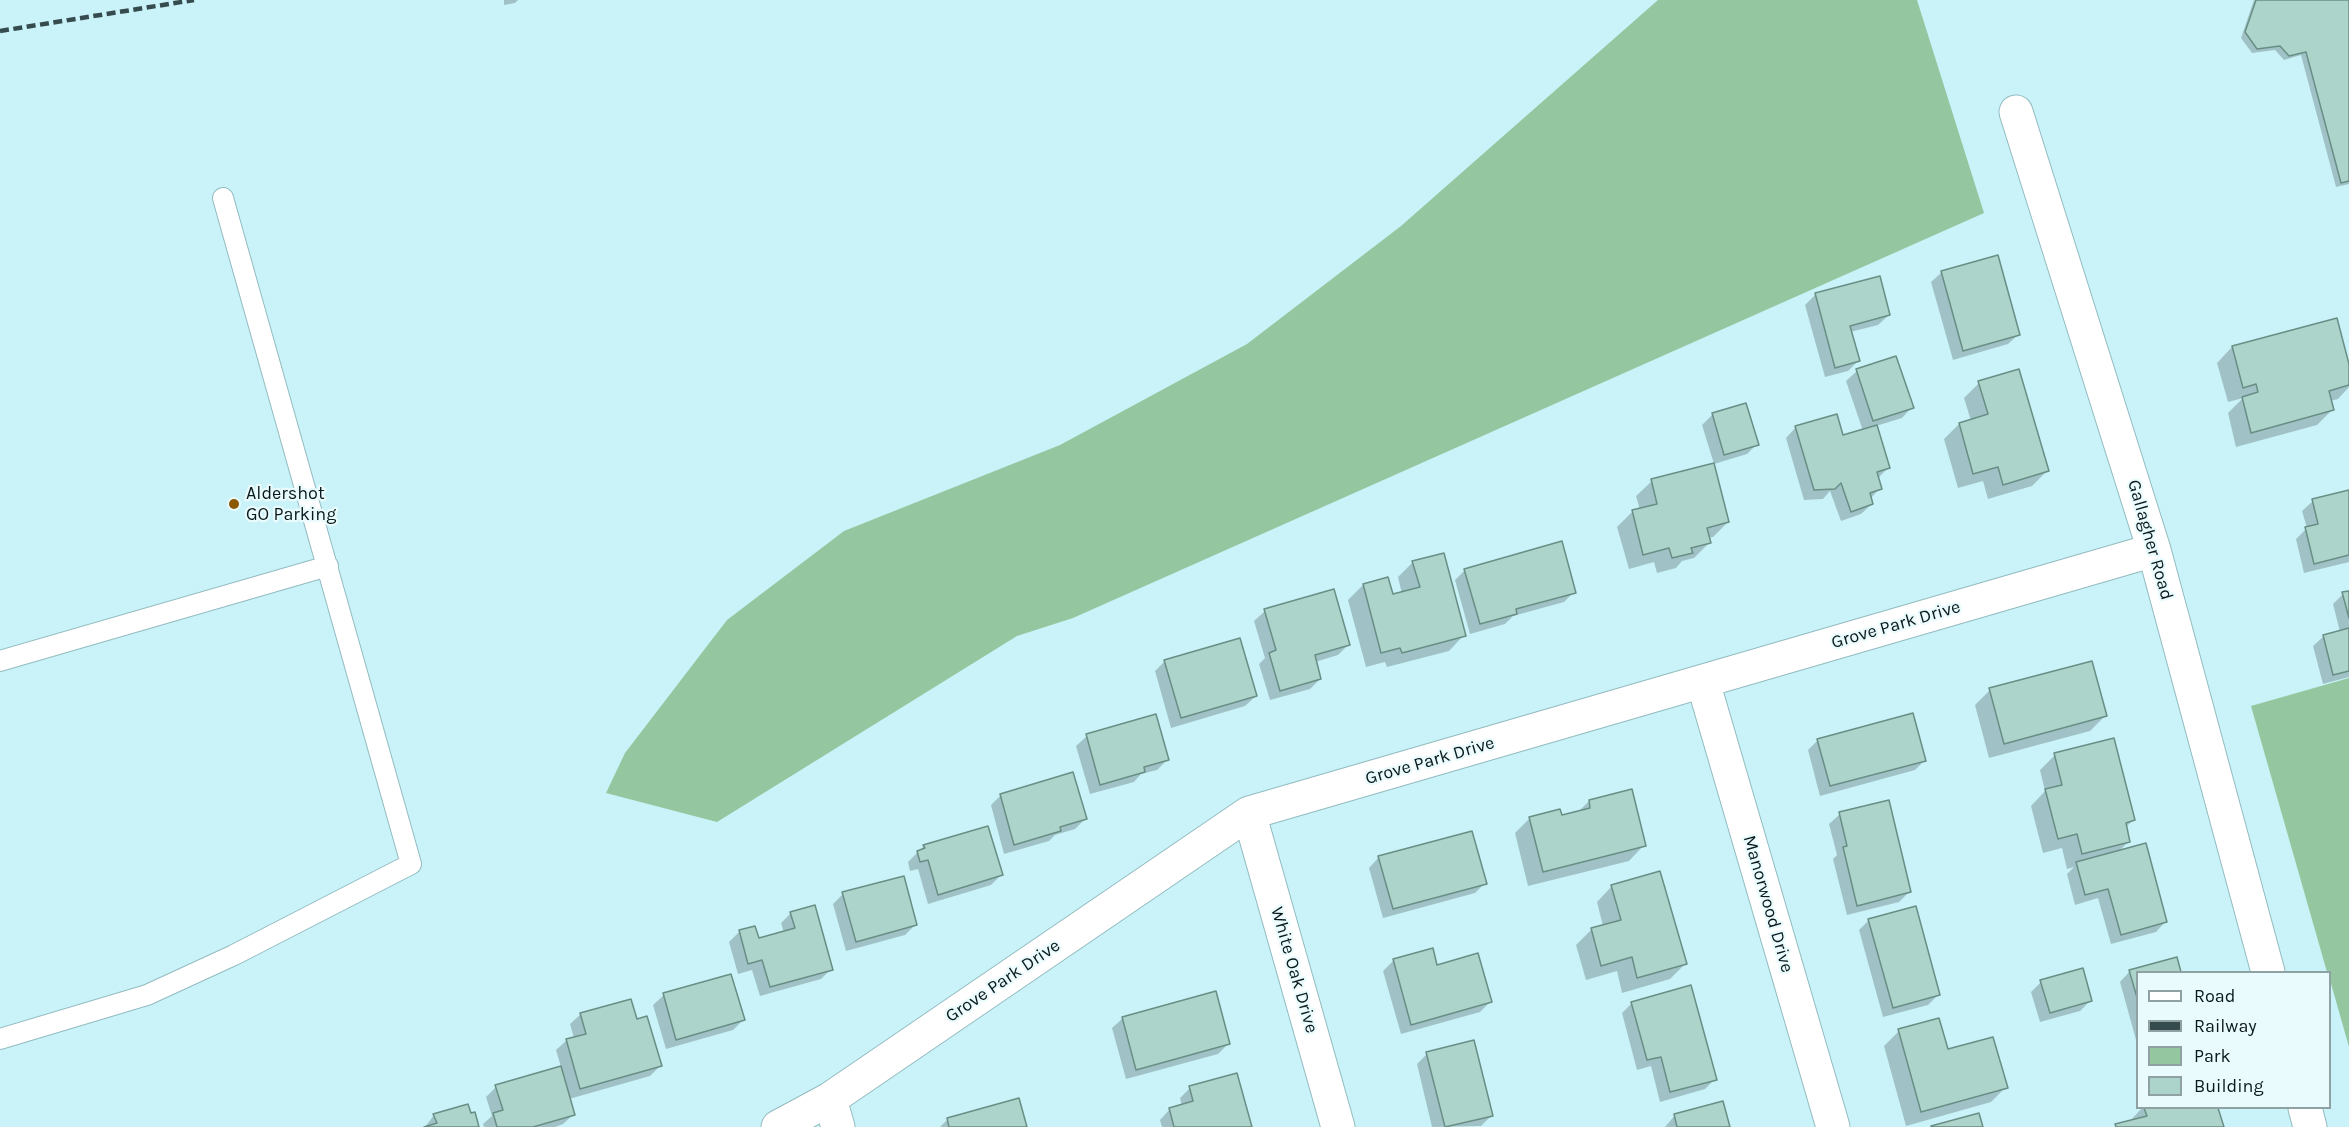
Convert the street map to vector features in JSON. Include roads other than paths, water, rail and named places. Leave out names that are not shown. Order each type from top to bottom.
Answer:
[{"type":"street","name":"Gallagher Road","points":[[2016,112],[2154,550],[2268,971]]},
{"type":"street","name":"Grove Park Drive","points":[[778,1127],[834,1113],[1249,813],[2154,550]]},
{"type":"street","name":"Manorwood Drive","points":[[1703,682],[1833,1127]]},
{"type":"street","name":"White Oak Drive","points":[[1249,813],[1338,1127]]},
{"type":"street","points":[[2306,1109],[2310,1127]]},
{"type":"lane","points":[[0,1039],[147,995],[234,956],[411,864],[223,198]]},
{"type":"lane","points":[[0,661],[328,566]]},
{"type":"railway","points":[[0,31],[194,0]]},
{"type":"place","name":"Aldershot GO Parking","points":[[234,504]]}]
